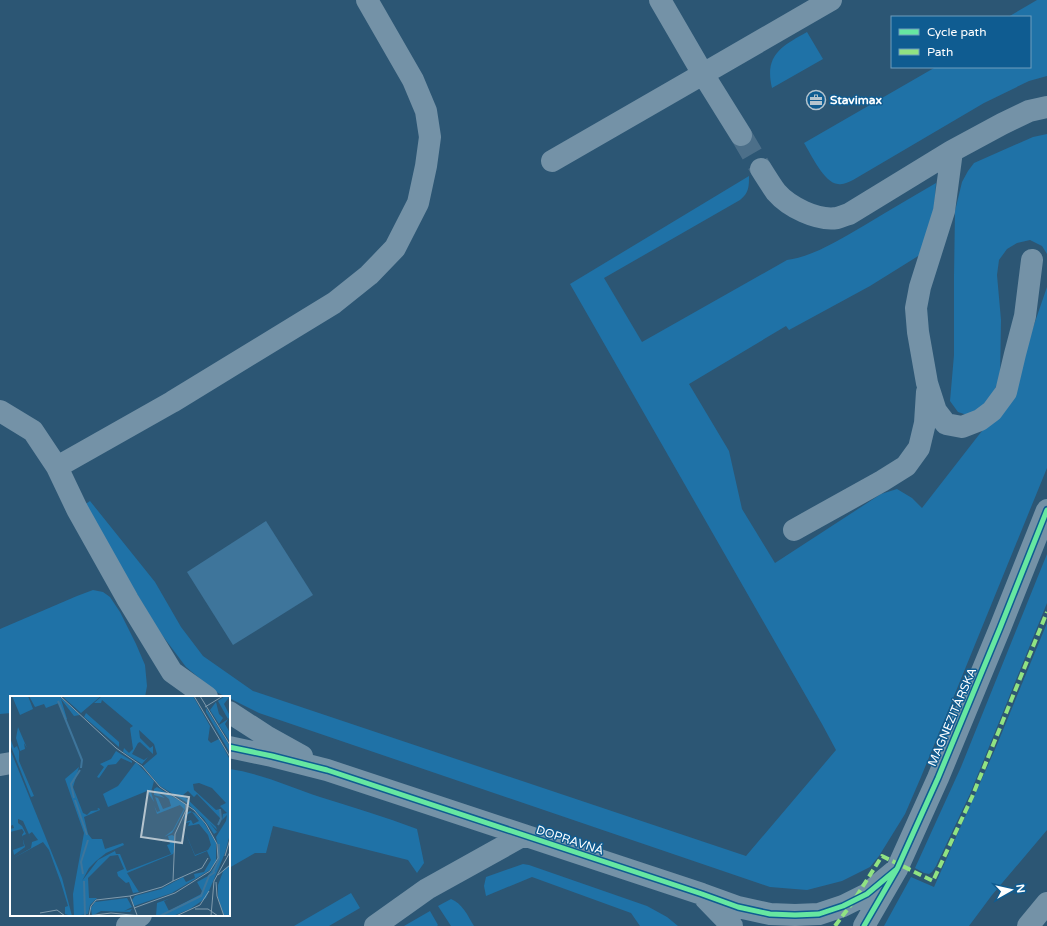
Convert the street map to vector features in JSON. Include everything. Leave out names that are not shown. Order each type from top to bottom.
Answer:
[{"type":"street","points":[[57,467],[172,402],[334,303],[369,275],[395,248],[418,203],[426,166],[430,137],[426,111],[412,80],[367,0]]},
{"type":"street","points":[[660,0],[703,74],[741,135]]},
{"type":"street","points":[[552,161],[831,0]]},
{"type":"street","points":[[761,169],[777,193],[792,206],[810,215],[824,218],[837,218],[849,214],[952,151],[1002,124],[1028,111],[1047,107]]},
{"type":"street","points":[[952,151],[944,211],[920,287],[916,308],[918,332],[927,383],[936,411],[946,424],[962,427],[980,420],[992,411],[1006,392],[1025,316],[1032,260]]},
{"type":"street","points":[[794,530],[906,466],[919,448],[925,423],[927,383]]},
{"type":"street","points":[[0,411],[33,431],[57,467],[77,509],[106,561],[172,672],[178,696]]},
{"type":"street","name":"MAGNEZITÁRSKA","points":[[864,926],[897,869],[938,778],[1047,510]]},
{"type":"street","points":[[172,672],[207,696]]},
{"type":"street","points":[[230,713],[266,736],[327,770]]},
{"type":"street","name":"DOPRAVNÁ","points":[[230,747],[327,770],[738,907],[770,914],[819,914],[843,906],[867,894],[897,869]]},
{"type":"street","points":[[0,764],[10,763]]},
{"type":"street","points":[[375,926],[428,889],[524,835]]},
{"type":"street","points":[[702,894],[732,926]]},
{"type":"street","points":[[1028,926],[1047,903]]},
{"type":"street","points":[[127,926],[140,916]]},
{"type":"shaded area","points":[[1037,0],[1047,0],[1047,76],[1029,81],[984,103],[853,180],[844,184],[838,184],[828,179],[814,161],[804,143],[934,68],[1031,68],[1031,16],[1010,16]]},
{"type":"shaded area","points":[[807,32],[823,59],[772,88],[770,77],[773,59],[783,47]]},
{"type":"shaded area","points":[[1047,134],[1047,254],[1042,246],[1030,240],[1017,243],[1007,249],[999,260],[997,275],[1001,320],[1000,378],[990,400],[981,410],[967,415],[958,412],[950,401],[954,355],[955,211],[962,182],[974,163],[1033,137]]},
{"type":"shaded area","points":[[749,176],[748,189],[740,200],[604,278],[642,342],[787,260],[807,255],[837,241],[936,183],[934,210],[923,253],[870,286],[789,330],[786,326],[689,384],[729,451],[742,509],[775,563],[881,494],[897,489],[912,498],[922,508],[999,410],[1015,380],[1047,287],[1047,468],[905,814],[879,856],[870,867],[842,881],[807,890],[770,887],[259,713],[230,698],[230,696],[225,696],[216,692],[186,667],[159,631],[84,505],[90,501],[155,582],[181,627],[203,656],[253,691],[746,856],[836,750],[570,284]]},
{"type":"shaded area","points":[[266,521],[313,595],[233,645],[187,572]]},
{"type":"shaded area","points":[[1047,554],[1047,603],[970,794],[936,866],[929,874],[924,873],[915,868],[961,767]]},
{"type":"shaded area","points":[[93,590],[103,592],[110,597],[120,612],[145,665],[147,686],[145,696],[10,696],[10,713],[0,714],[0,629]]},
{"type":"shaded area","points":[[1047,623],[1047,830],[992,895],[969,926],[884,926],[911,877],[934,887],[996,747]]},
{"type":"shaded area","points":[[230,769],[264,777],[417,829],[424,863],[417,873],[408,860],[273,826],[266,853],[255,853],[230,867]]},
{"type":"shaded area","points":[[523,864],[647,906],[667,917],[678,926],[640,926],[631,913],[532,877],[486,896],[484,886],[486,877]]},
{"type":"shaded area","points":[[351,893],[360,908],[329,926],[294,926]]},
{"type":"shaded area","points":[[451,899],[462,907],[474,926],[451,926],[438,906]]},
{"type":"shaded area","points":[[430,911],[438,925],[437,926],[404,926]]},
{"type":"tunnel","points":[[741,135],[761,169]]},
{"type":"marked path","points":[[835,926],[853,902],[882,856],[933,881],[972,797],[1047,612]]},
{"type":"cycle path","points":[[864,926],[897,869],[938,778],[1047,510]]},
{"type":"cycle path","points":[[230,747],[327,770],[738,907],[770,914],[819,914],[843,906],[867,894],[897,869]]},
{"type":"place","name":"Stavimax","points":[[816,100]]}]
